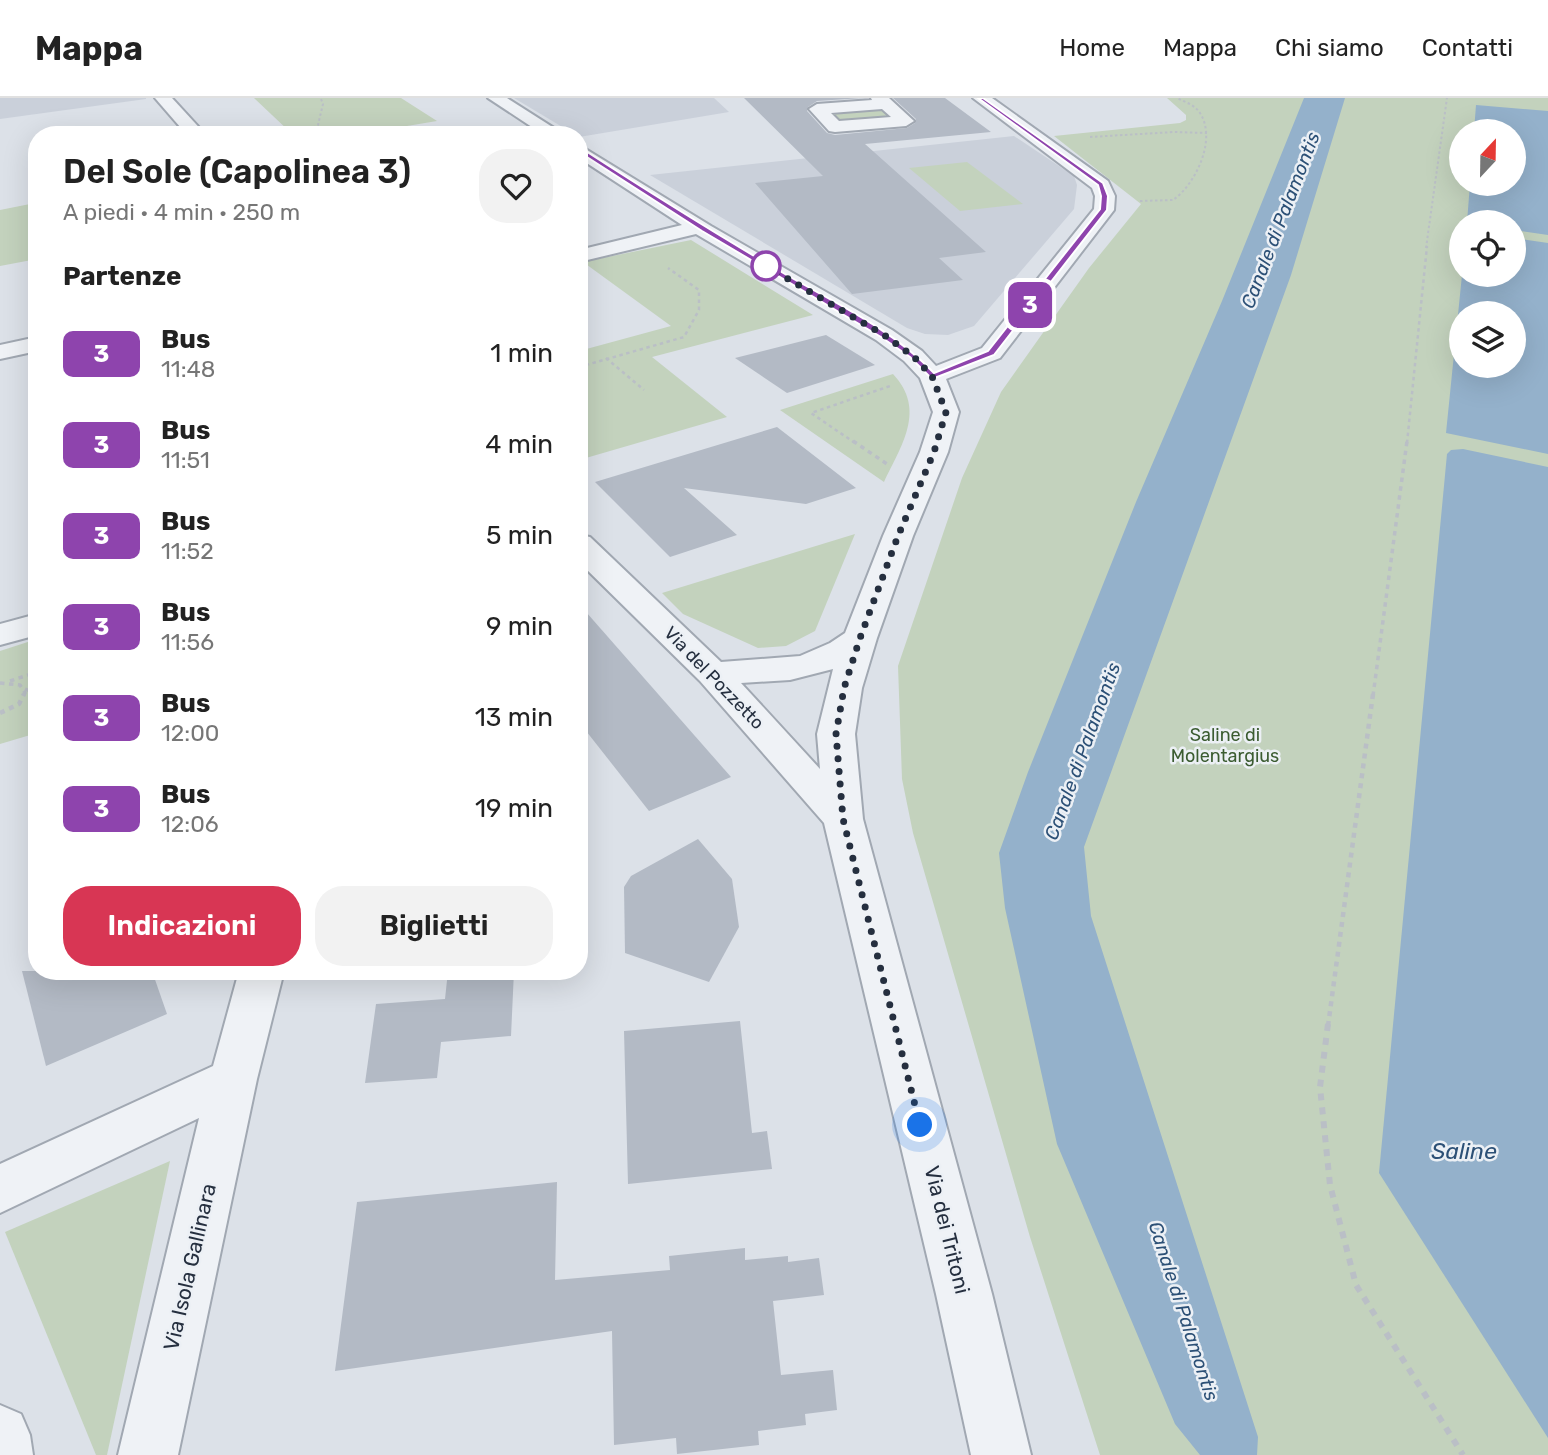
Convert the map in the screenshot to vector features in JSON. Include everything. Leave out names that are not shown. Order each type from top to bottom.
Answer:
[{"type":"street","points":[[163,98],[189,126]]},
{"type":"street","points":[[496,98],[541,126]]},
{"type":"street","points":[[588,156],[700,227],[884,335],[913,356],[932,376],[991,353],[1104,210],[1105,196],[1101,184],[981,98]]},
{"type":"street","points":[[588,254],[700,227]]},
{"type":"street","points":[[0,352],[28,346]]},
{"type":"street","name":"Via dei Tritoni","points":[[932,376],[946,412],[934,452],[898,536],[860,638],[844,688],[836,734],[843,819],[964,1294],[1001,1455]]},
{"type":"street","name":"Via del Pozzetto","points":[[588,553],[712,673],[843,819]]},
{"type":"street","points":[[0,635],[28,627]]},
{"type":"street","points":[[712,673],[762,674],[793,670],[832,657],[860,638]]},
{"type":"street","name":"Via Isola Gallinara","points":[[148,1455],[233,1079],[260,980]]},
{"type":"street","points":[[0,1189],[233,1079]]},
{"type":"street","points":[[0,1435],[3,1455]]},
{"type":"path","points":[[316,126],[323,104],[321,98]]},
{"type":"path","points":[[1136,201],[1162,202],[1176,199],[1189,183],[1205,151],[1207,133],[1200,111],[1177,98]]},
{"type":"path","points":[[1447,98],[1430,202],[1408,433],[1320,1087],[1330,1185],[1356,1285],[1463,1455]]},
{"type":"path","points":[[1041,140],[1174,132],[1207,133]]},
{"type":"path","points":[[588,364],[684,337],[699,310],[699,290],[668,268],[672,255],[683,245],[666,235]]},
{"type":"path","points":[[605,358],[644,390]]},
{"type":"path","points":[[893,378],[893,387],[811,413],[920,486]]},
{"type":"path","points":[[3,683],[28,675]]},
{"type":"path","points":[[3,683],[20,685],[28,690]]},
{"type":"path","points":[[0,713],[19,704],[24,688]]},
{"type":"shaded area","points":[[0,98],[146,98],[146,99],[0,119]]},
{"type":"shaded area","points":[[514,98],[714,98],[729,112],[588,136],[588,126],[561,126]]},
{"type":"shaded area","points":[[1014,136],[1074,176],[1077,185],[1074,209],[974,326],[948,335],[925,334],[907,328],[650,175]]},
{"type":"green space","points":[[254,98],[401,98],[437,121],[407,126],[284,126]]},
{"type":"green space","name":"Saline di Molentargius","points":[[1167,98],[1548,98],[1548,1455],[1100,1455],[1030,1237],[913,833],[902,779],[898,666],[962,478],[1001,392],[1089,268],[1141,204],[1054,136],[1180,123],[1186,120],[1186,115]]},
{"type":"green space","points":[[881,105],[898,120],[839,125],[823,110]]},
{"type":"green space","points":[[967,162],[1023,204],[960,211],[909,168]]},
{"type":"green space","points":[[28,204],[28,261],[0,266],[0,210]]},
{"type":"green space","points":[[691,240],[813,315],[652,357],[727,417],[588,457],[588,349],[671,326],[588,266],[588,261]]},
{"type":"green space","points":[[893,374],[903,388],[910,414],[903,442],[884,482],[780,410]]},
{"type":"green space","points":[[855,534],[815,631],[786,646],[758,648],[683,614],[662,593]]},
{"type":"green space","points":[[28,642],[28,736],[0,744],[0,651]]},
{"type":"green space","points":[[170,1161],[107,1455],[96,1455],[5,1232]]},
{"type":"water","name":"Canale di Palamontis","points":[[1304,98],[1345,98],[1291,275],[1084,847],[1091,916],[1258,1437],[1257,1455],[1200,1455],[1175,1424],[1057,1144],[1005,908],[999,853],[1028,772],[1136,502],[1222,301]]},
{"type":"water","points":[[1476,105],[1548,111],[1548,235],[1526,232],[1526,210],[1468,210],[1469,196],[1526,196],[1526,119],[1475,119]]},
{"type":"water","points":[[1526,240],[1548,243],[1548,454],[1446,433],[1452,378],[1526,378],[1526,301],[1459,301],[1461,287],[1526,287]]},
{"type":"water","name":"Saline","points":[[1463,449],[1548,467],[1548,1438],[1379,1173],[1447,454],[1451,450]]},
{"type":"building","points":[[744,98],[863,98],[817,101],[808,107],[807,111],[827,133],[835,135],[907,128],[915,123],[916,119],[893,98],[945,98],[991,132],[865,144],[986,252],[939,258],[963,280],[852,294],[755,183],[823,176]]},
{"type":"building","points":[[826,335],[875,365],[787,393],[735,358]]},
{"type":"building","points":[[777,427],[856,488],[806,504],[684,488],[737,535],[670,557],[595,482]]},
{"type":"building","points":[[588,614],[731,777],[649,811],[588,733]]},
{"type":"building","points":[[698,839],[732,879],[739,927],[709,982],[625,953],[624,887],[631,876]]},
{"type":"building","points":[[22,971],[28,971],[28,980],[155,980],[167,1014],[46,1066]]},
{"type":"building","points":[[447,980],[514,980],[511,1036],[441,1042],[437,1078],[365,1083],[376,1004],[445,999]]},
{"type":"building","points":[[740,1021],[752,1133],[767,1131],[772,1169],[628,1184],[624,1031]]},
{"type":"building","points":[[557,1182],[555,1280],[670,1270],[669,1256],[745,1248],[745,1260],[788,1256],[788,1262],[819,1258],[824,1295],[773,1301],[781,1375],[833,1370],[837,1410],[805,1414],[806,1425],[758,1431],[759,1445],[677,1454],[676,1438],[614,1445],[612,1331],[335,1371],[357,1202]]},
{"type":"bus line","name":"3","points":[[588,156],[704,230],[884,335],[913,356],[932,376],[991,353],[1104,210],[1105,196],[1101,184],[981,98]]},
{"type":"route","points":[[766,266],[884,335],[913,356],[932,376],[946,412],[934,452],[898,536],[860,638],[844,688],[836,734],[843,819],[920,1125]]}]
